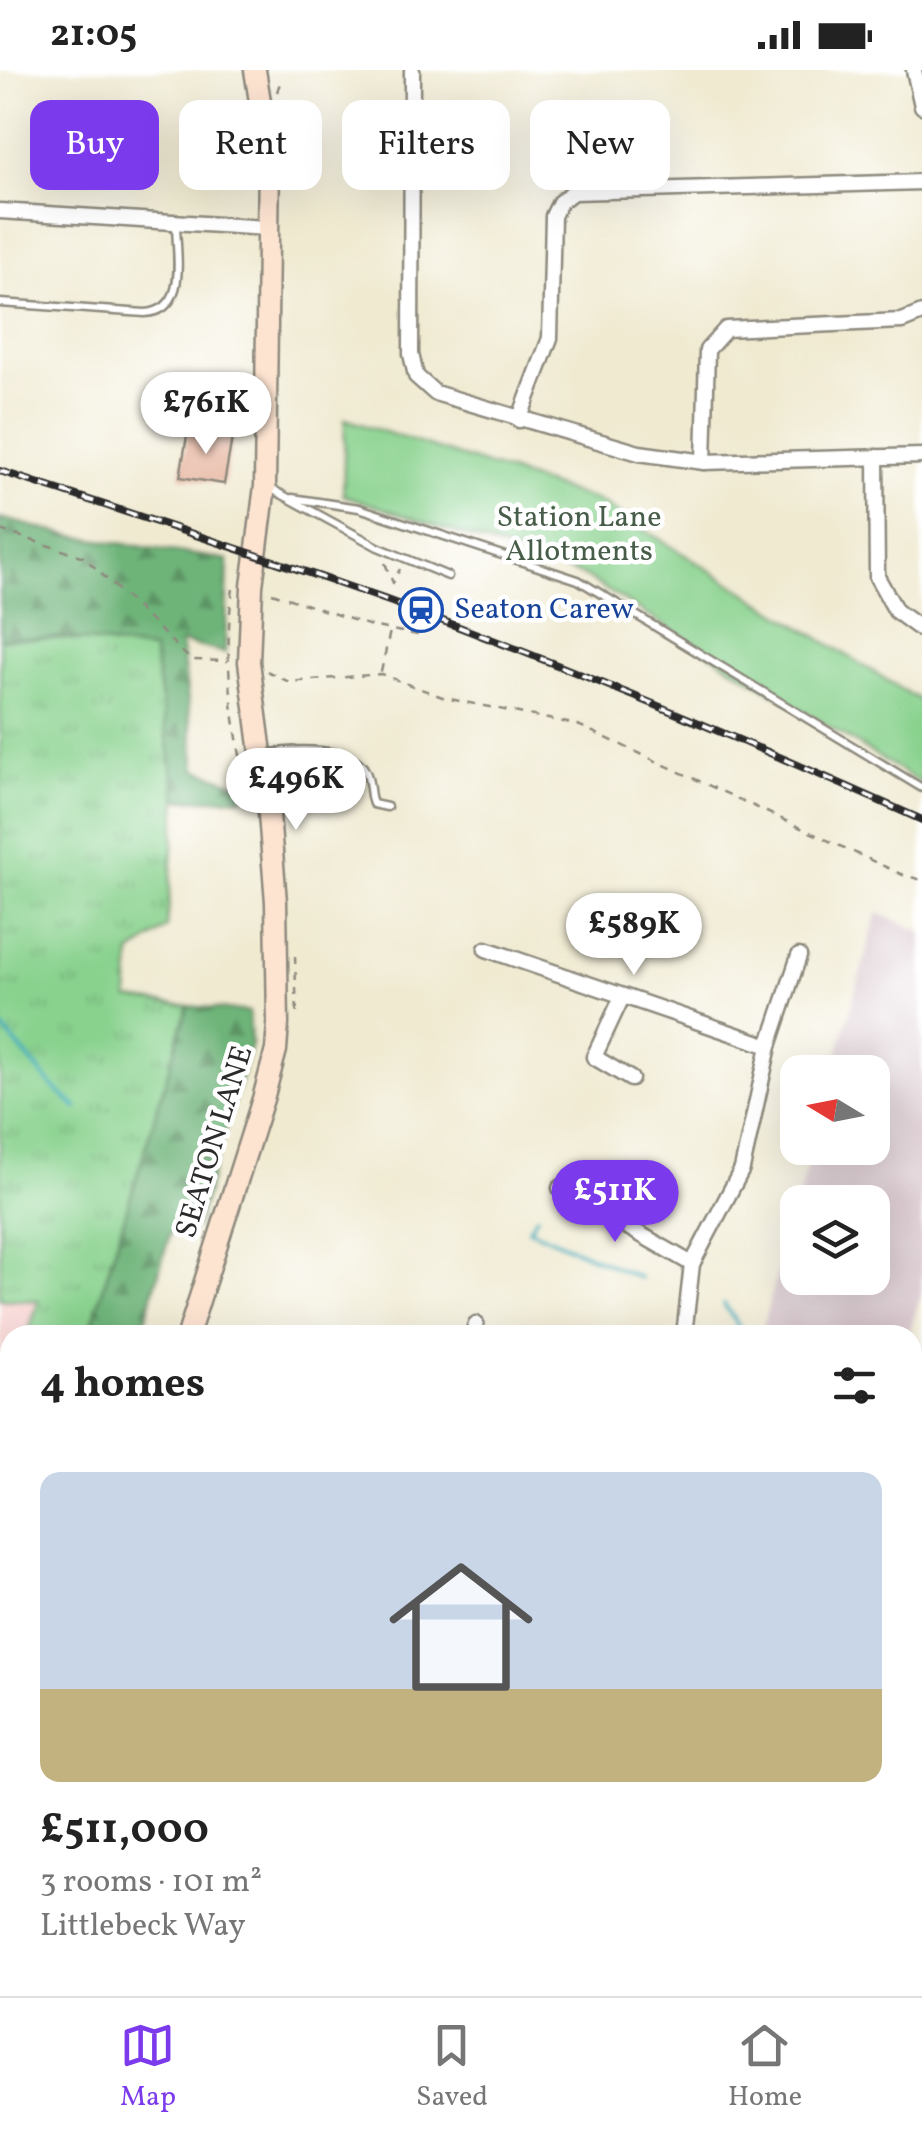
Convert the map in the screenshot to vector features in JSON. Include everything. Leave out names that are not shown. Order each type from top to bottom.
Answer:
[{"type":"main road","name":"SEATON LANE","points":[[191,1325],[276,1050],[276,902],[250,662],[252,586],[265,486],[269,158],[256,70]]},
{"type":"street","points":[[412,70],[412,354],[416,376],[435,393],[639,453],[704,462],[922,456]]},
{"type":"street","points":[[914,70],[922,106]]},
{"type":"street","points":[[519,420],[550,338],[553,216],[560,202],[573,192],[922,182]]},
{"type":"street","points":[[0,211],[267,228]]},
{"type":"street","points":[[704,462],[707,350],[726,329],[902,321],[922,313]]},
{"type":"street","points":[[876,457],[877,577],[896,611],[922,630]]},
{"type":"street","points":[[486,949],[769,1046]]},
{"type":"street","points":[[685,1325],[692,1264],[742,1169],[769,1046],[798,956]]},
{"type":"street","points":[[622,997],[594,1057],[631,1078]]},
{"type":"street","points":[[560,1188],[692,1264]]},
{"type":"street","points":[[0,1863],[0,1872]]},
{"type":"lane","points":[[0,303],[162,310],[173,300],[176,288],[176,222]]},
{"type":"lane","points":[[156,415],[238,426],[266,424]]},
{"type":"lane","points":[[265,486],[378,548],[448,576]]},
{"type":"lane","points":[[292,498],[359,508],[578,580],[922,788]]},
{"type":"lane","points":[[260,755],[290,748],[316,750],[356,761],[366,769],[373,804],[387,808]]},
{"type":"path","points":[[0,530],[84,558],[191,660],[230,661]]},
{"type":"path","points":[[378,548],[394,583],[405,559]]},
{"type":"path","points":[[261,589],[390,630],[423,636],[424,626]]},
{"type":"path","points":[[381,674],[390,630]]},
{"type":"path","points":[[261,668],[290,682],[381,674],[444,698],[578,725],[903,875],[922,880]]},
{"type":"shaded area","points":[[877,913],[922,931],[922,1291],[912,1325],[763,1325],[780,1263],[780,1295],[890,1295],[890,1185],[802,1185],[807,1165],[890,1165],[890,1055],[838,1055]]},
{"type":"shaded area","points":[[0,1299],[38,1300],[31,1325],[0,1325]]},
{"type":"green space","name":"Station Lane Allotments","points":[[345,419],[598,501],[922,702],[922,784],[582,575],[343,495]]},
{"type":"green space","points":[[0,518],[67,535],[228,560],[225,653],[181,642],[196,769],[244,786],[242,798],[177,800],[153,650],[64,638],[0,639]]},
{"type":"green space","points":[[64,638],[153,650],[177,800],[167,927],[131,954],[128,999],[188,1006],[92,1325],[31,1325],[38,1301],[0,1299],[0,639]]},
{"type":"green space","points":[[188,1006],[249,1012],[251,1044],[196,1228],[170,1233],[144,1325],[92,1325]]},
{"type":"building","points":[[188,430],[232,438],[224,484],[180,477]]},
{"type":"waterway","points":[[0,1025],[52,1086],[77,1108]]},
{"type":"waterway","points":[[537,1216],[529,1229],[640,1278]]},
{"type":"waterway","points":[[724,1304],[738,1325]]},
{"type":"railway","points":[[0,471],[403,606],[664,708],[922,820]]},
{"type":"place","name":"Seaton Carew","points":[[421,610]]}]
